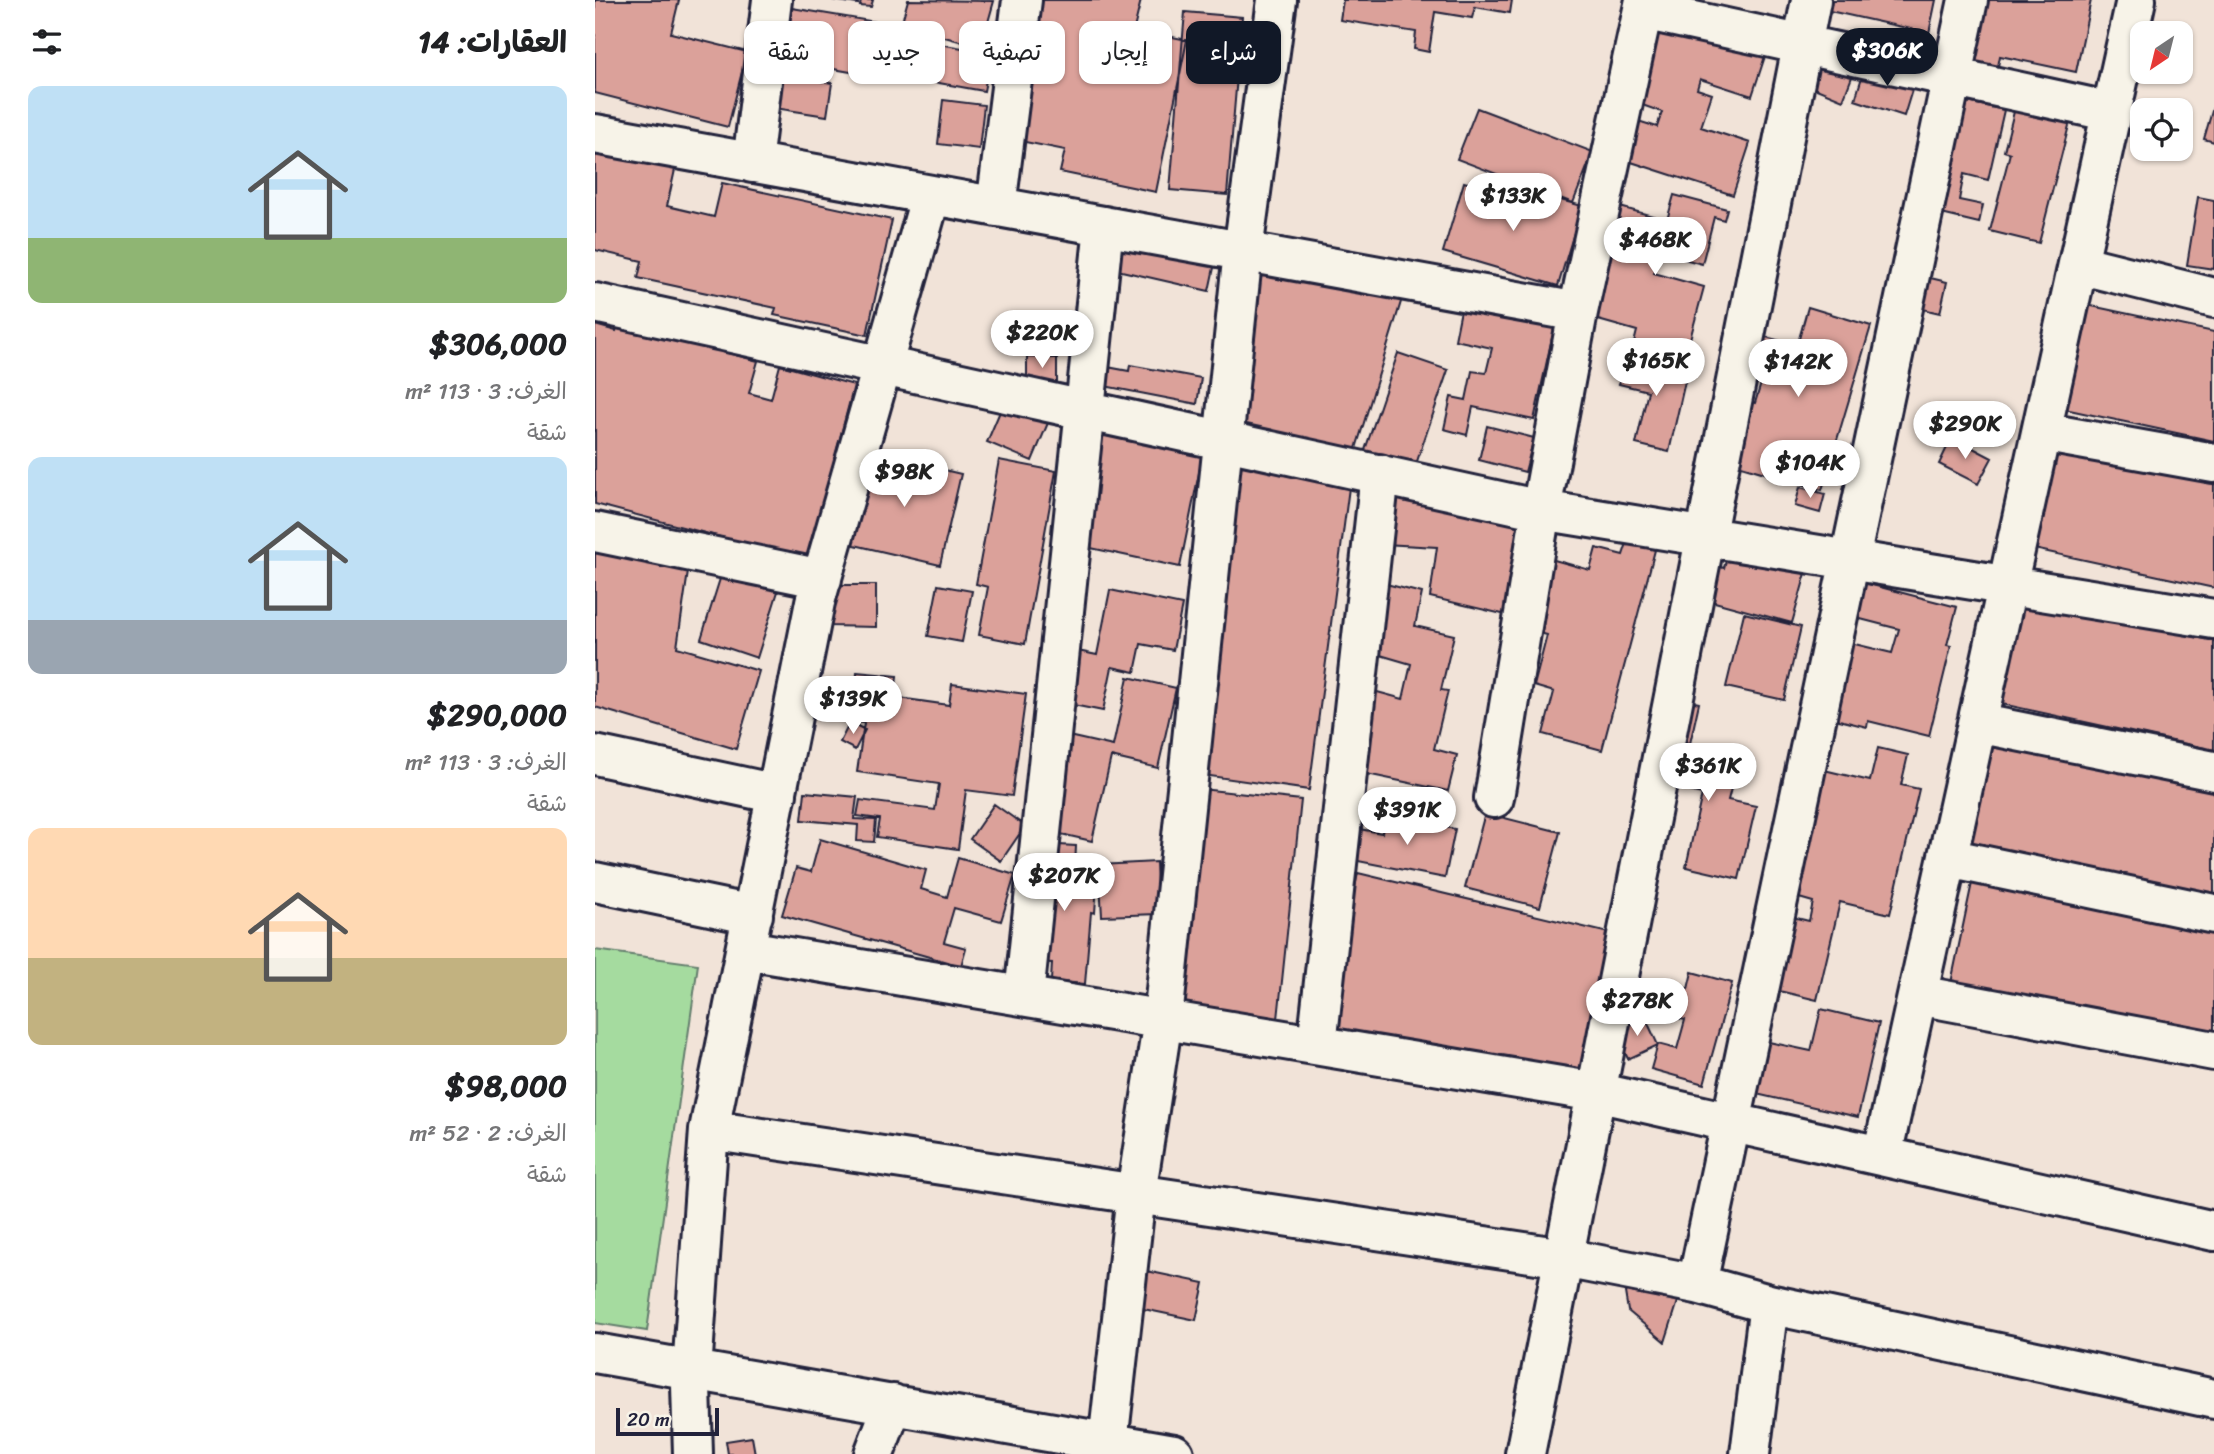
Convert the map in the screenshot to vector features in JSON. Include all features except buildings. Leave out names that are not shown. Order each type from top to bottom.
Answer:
[{"type":"street","points":[[752,163],[772,0]]},
{"type":"street","points":[[996,207],[1022,0]]},
{"type":"street","points":[[1108,1443],[1136,1194],[1163,1020],[1243,251],[1277,0]]},
{"type":"street","points":[[1525,1454],[1811,0]]},
{"type":"street","points":[[1697,1284],[1968,0]]},
{"type":"street","points":[[1882,1156],[2136,0]]},
{"type":"street","points":[[1494,798],[1541,510],[1579,312],[1644,5],[1802,47],[2112,112]]},
{"type":"street","points":[[595,134],[1579,312]]},
{"type":"street","points":[[693,1454],[692,1369],[709,1130],[822,579],[931,195]]},
{"type":"street","points":[[1024,996],[1104,226]]},
{"type":"street","points":[[2078,264],[2214,299]]},
{"type":"street","points":[[595,303],[1541,510],[1849,561],[2008,583],[2214,619]]},
{"type":"street","points":[[2042,432],[2214,463]]},
{"type":"street","points":[[1317,1045],[1380,474]]},
{"type":"street","points":[[595,532],[822,579]]},
{"type":"street","points":[[1977,723],[2214,771]]},
{"type":"street","points":[[595,755],[777,794]]},
{"type":"street","points":[[1948,858],[2214,914]]},
{"type":"street","points":[[595,882],[749,932],[1024,996],[1596,1092],[2214,1231]]},
{"type":"street","points":[[1918,995],[2214,1051]]},
{"type":"street","points":[[709,1130],[1564,1258],[1697,1284],[1769,1304],[2214,1399]]},
{"type":"street","points":[[1750,1454],[1769,1304]]},
{"type":"street","points":[[595,1353],[1174,1454]]},
{"type":"street","points":[[874,1454],[893,1404]]},
{"type":"green space","points":[[595,950],[698,964],[647,1331],[595,1323]]}]
